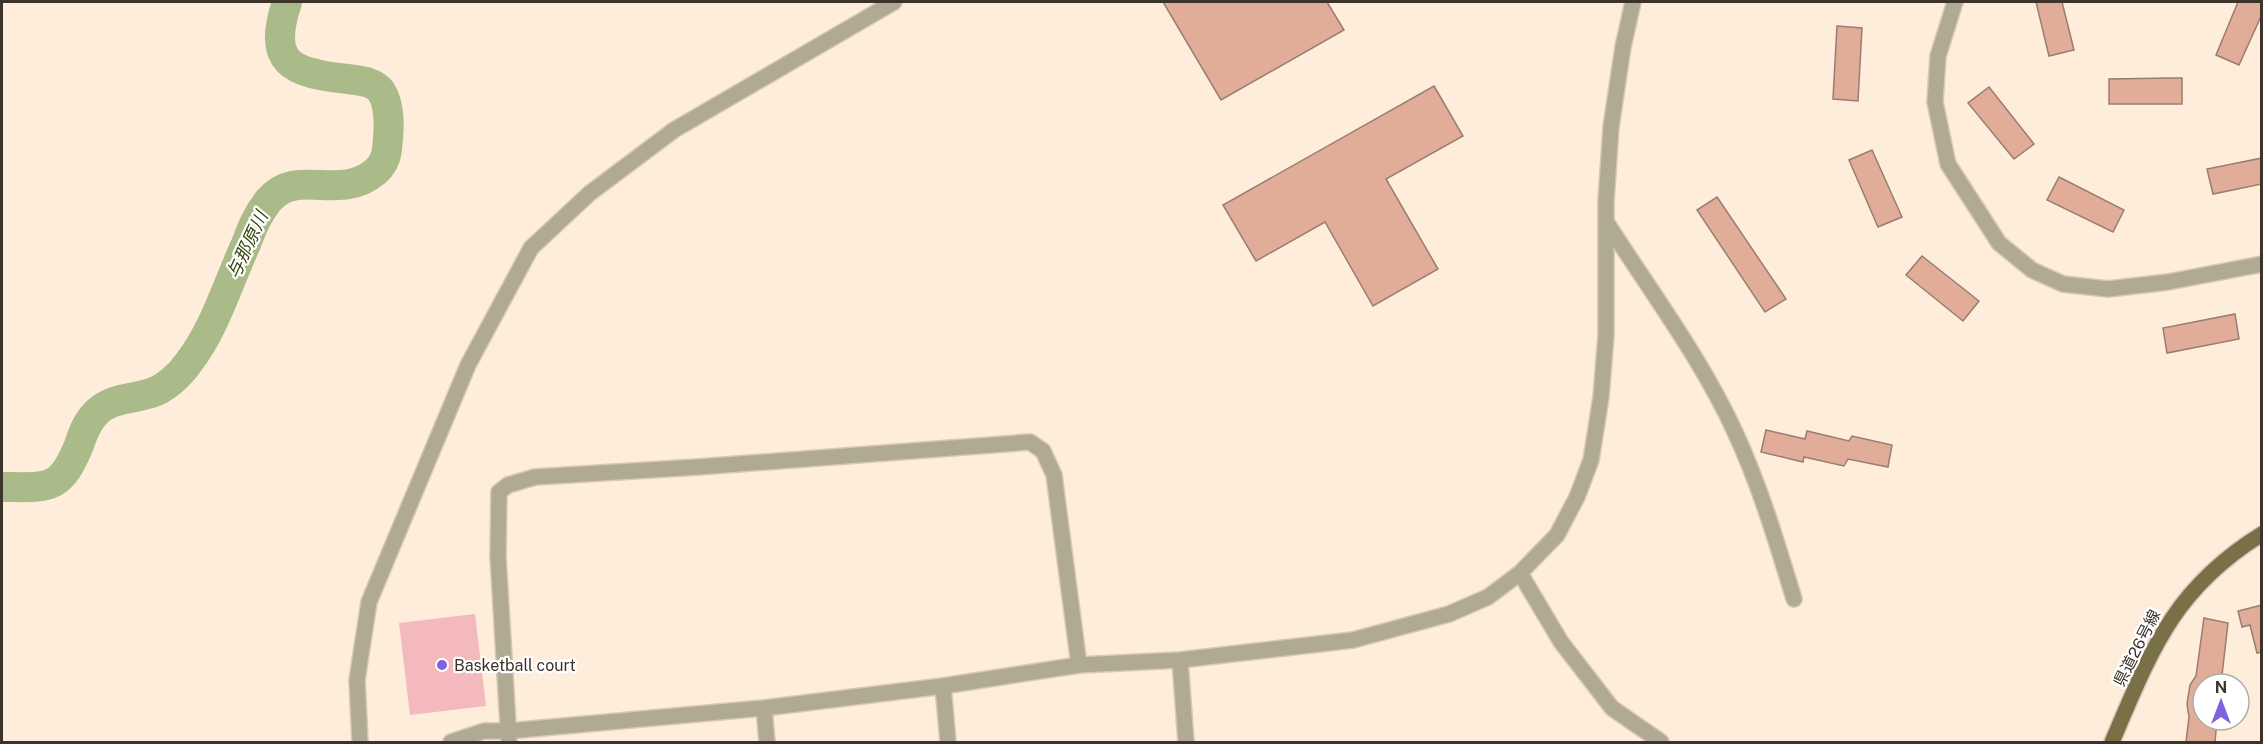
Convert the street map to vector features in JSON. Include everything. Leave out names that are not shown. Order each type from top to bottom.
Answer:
[{"type":"main road","name":"県道26号線","points":[[2112,742],[2157,642],[2184,600],[2213,568],[2262,534]]},
{"type":"lane","points":[[360,742],[357,680],[369,602],[468,365],[531,248],[590,193],[674,130],[894,2]]},
{"type":"lane","points":[[451,742],[484,731],[508,737],[943,686],[1079,665],[1180,660],[1353,640],[1449,614],[1488,597],[1520,573],[1557,535],[1578,497],[1592,460],[1601,397],[1606,335],[1606,201],[1611,127],[1623,46],[1633,2]]},
{"type":"lane","points":[[1955,2],[1938,56],[1935,102],[1948,164],[1999,243],[2031,270],[2064,284],[2108,289],[2168,282],[2262,264]]},
{"type":"lane","points":[[1607,223],[1685,340],[1735,431],[1763,499],[1794,599]]},
{"type":"lane","points":[[508,737],[498,556],[500,492],[508,485],[535,477],[1030,442],[1043,451],[1054,475],[1079,665]]},
{"type":"lane","points":[[1520,573],[1561,642],[1612,708],[1661,742]]},
{"type":"lane","points":[[1180,660],[1186,742]]},
{"type":"lane","points":[[943,686],[948,742]]},
{"type":"lane","points":[[764,708],[767,742]]},
{"type":"shaded area","name":"Basketball court","points":[[475,614],[486,706],[410,715],[399,623]]},
{"type":"building","points":[[1163,2],[1327,2],[1344,30],[1221,100]]},
{"type":"building","points":[[2036,2],[2062,2],[2074,50],[2049,56]]},
{"type":"building","points":[[2238,2],[2262,2],[2262,14],[2239,65],[2216,55]]},
{"type":"building","points":[[1837,26],[1862,28],[1858,101],[1833,99]]},
{"type":"building","points":[[2182,78],[2182,104],[2109,104],[2109,79]]},
{"type":"building","points":[[1434,86],[1463,136],[1386,179],[1438,269],[1373,306],[1325,222],[1256,261],[1223,205]]},
{"type":"building","points":[[1989,87],[2034,144],[2014,159],[1968,103]]},
{"type":"building","points":[[1872,150],[1902,217],[1878,227],[1849,160]]},
{"type":"building","points":[[2262,158],[2262,184],[2213,194],[2207,169]]},
{"type":"building","points":[[2059,177],[2124,210],[2113,232],[2047,200]]},
{"type":"building","points":[[1717,197],[1786,299],[1765,312],[1697,210]]},
{"type":"building","points":[[1922,256],[1979,301],[1963,321],[1906,275]]},
{"type":"building","points":[[2235,314],[2239,339],[2167,353],[2163,328]]},
{"type":"building","points":[[1766,430],[1805,439],[1807,431],[1849,441],[1852,436],[1892,445],[1888,467],[1848,459],[1844,466],[1804,457],[1803,462],[1761,452]]},
{"type":"building","points":[[2262,605],[2262,652],[2257,653],[2250,625],[2242,627],[2238,611]]},
{"type":"building","points":[[2204,618],[2228,623],[2222,672],[2197,672]]},
{"type":"building","points":[[2191,684],[2191,732],[2216,732],[2215,742],[2186,742]]},
{"type":"waterway","name":"与那原川","points":[[2,487],[51,484],[58,479],[72,460],[90,420],[96,413],[108,404],[156,391],[167,385],[182,371],[206,335],[253,226],[269,200],[280,191],[293,186],[347,184],[361,180],[375,172],[383,162],[387,149],[388,119],[381,91],[366,82],[311,73],[288,61],[282,52],[280,39],[287,2]]},
{"type":"place","name":"Basketball court","points":[[442,665]]}]
